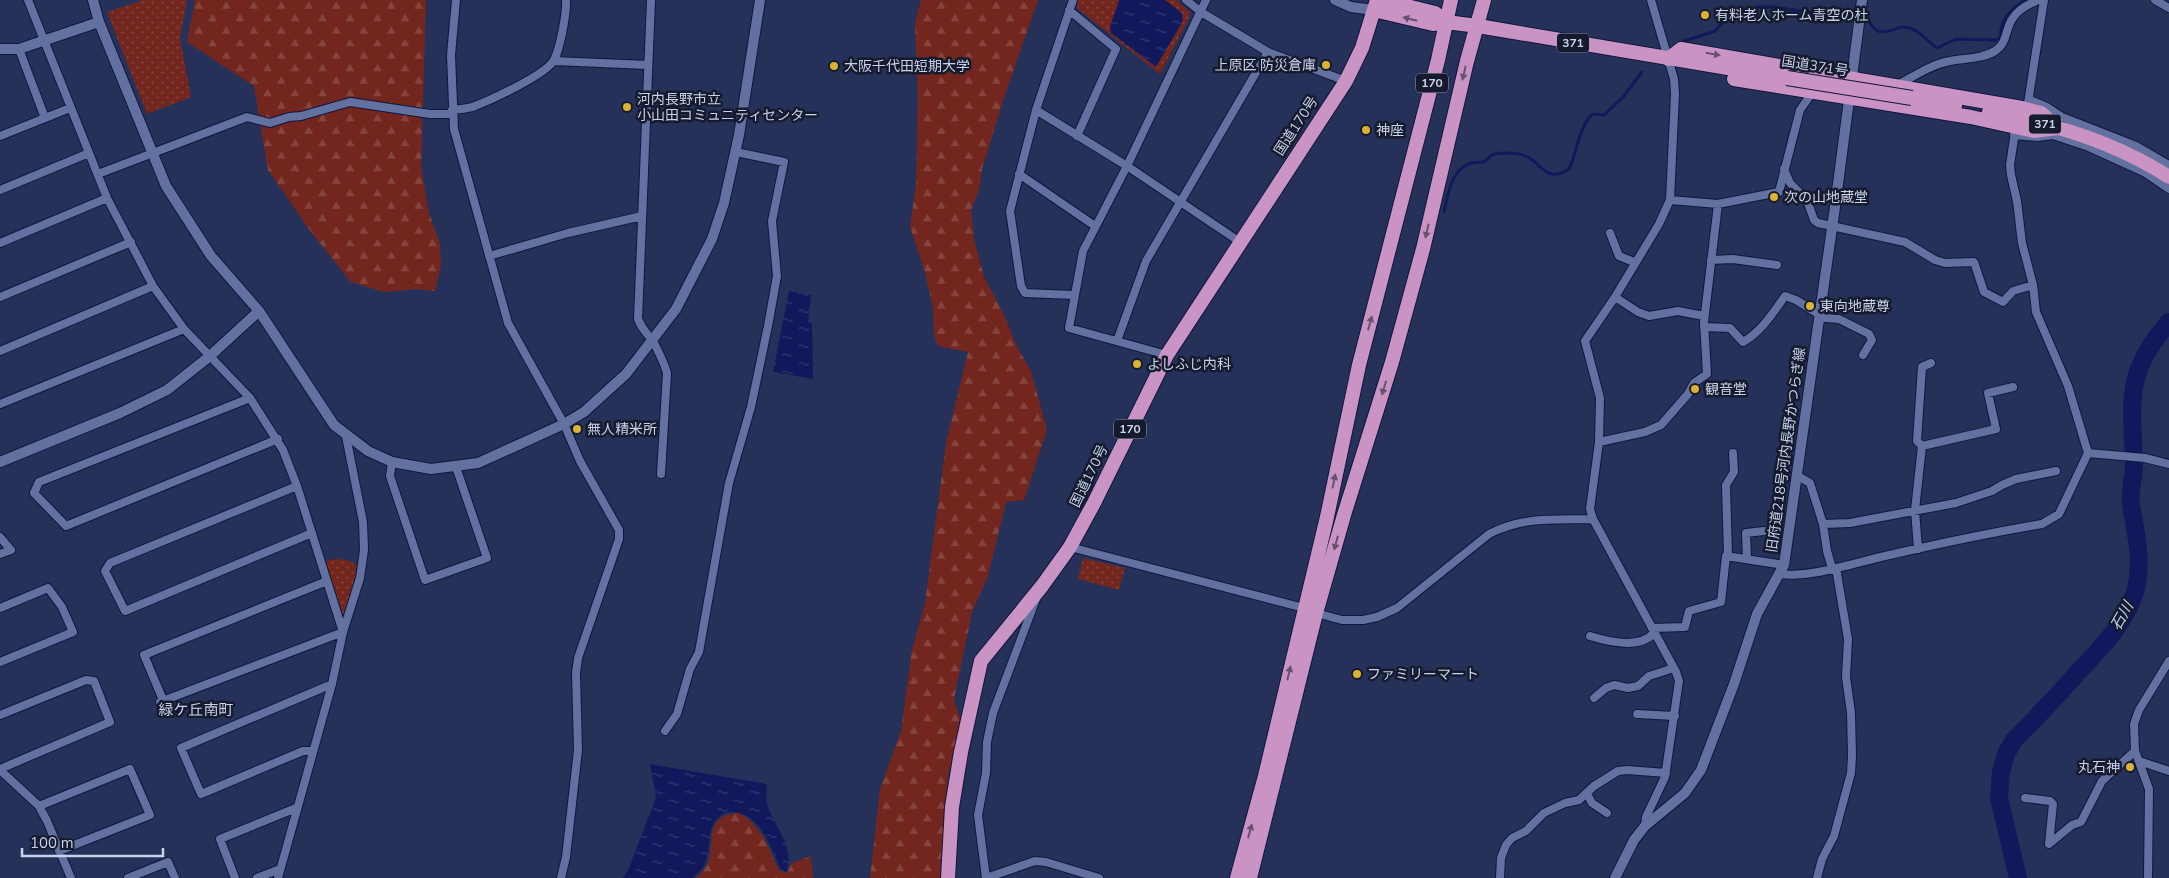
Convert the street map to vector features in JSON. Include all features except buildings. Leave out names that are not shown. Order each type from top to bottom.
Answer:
[{"type":"highway","name":"170","points":[[1250,878],[1310,611],[1327,517],[1362,357],[1438,60],[1451,0]]},
{"type":"highway","name":"170","points":[[1237,878],[1310,611],[1368,444],[1398,340],[1423,249],[1467,61],[1484,0]]},
{"type":"highway","name":"国道371号","points":[[1378,3],[1433,24],[1446,22],[1478,26],[2018,117],[2102,142],[2169,177]]},
{"type":"highway","name":"国道170号","points":[[948,878],[952,807],[963,742],[981,661],[1036,594],[1070,547],[1167,355],[1346,81],[1362,48],[1378,3]]},
{"type":"highway","points":[[1681,49],[1895,85],[2022,108],[2042,114],[2058,128],[2034,131],[1971,118],[1812,93],[1685,70],[1668,59],[1681,49]]},
{"type":"street","points":[[28,0],[107,198],[153,286],[184,329],[250,398],[278,439],[297,486],[343,632]]},
{"type":"street","points":[[93,0],[99,22],[166,186],[211,256],[259,311],[326,413],[346,436],[368,451],[392,462],[431,469],[478,463],[564,424],[584,412],[604,395],[626,374],[653,342],[676,309],[712,239],[724,204],[736,152],[760,0]]},
{"type":"street","points":[[456,0],[451,55],[454,129],[508,323],[564,424],[580,461],[619,530],[620,539],[578,658],[576,673],[578,750],[566,857],[561,878]]},
{"type":"street","points":[[98,174],[247,117],[270,122],[301,116],[350,102],[422,113],[452,112],[473,107],[541,73],[554,61],[567,10],[566,0]]},
{"type":"street","points":[[651,0],[638,319],[643,331],[653,342],[664,361],[667,373],[661,474]]},
{"type":"street","points":[[1073,0],[1036,110],[1010,211],[1021,286],[1025,294],[1074,295]]},
{"type":"street","points":[[1186,0],[1201,12],[1268,52],[1346,81]]},
{"type":"street","points":[[1167,355],[1069,328],[1082,251],[1127,166],[1206,0]]},
{"type":"street","points":[[1335,0],[1350,6],[1378,3]]},
{"type":"street","points":[[1645,826],[1646,817],[1666,773],[1679,681],[1674,668],[1592,519],[1590,509],[1598,442],[1600,398],[1585,341],[1659,224],[1670,200],[1674,80],[1651,0]]},
{"type":"street","name":"旧府道218号河内長野かつらぎ線","points":[[1615,878],[1634,840],[1645,826],[1685,793],[1701,770],[1734,684],[1757,614],[1782,569],[1832,226],[1862,0]]},
{"type":"street","points":[[1895,85],[1948,61],[1994,52],[2002,45],[2007,36],[2010,23],[2017,12],[2038,0]]},
{"type":"street","points":[[2044,0],[2028,102],[2047,107],[2062,117],[2136,146],[2169,165]]},
{"type":"street","points":[[2155,0],[2169,8]]},
{"type":"street","points":[[1069,10],[1116,49],[1076,136]]},
{"type":"street","points":[[0,49],[19,50],[99,22]]},
{"type":"street","points":[[19,50],[45,118]]},
{"type":"street","points":[[1117,341],[1146,261],[1268,52]]},
{"type":"street","points":[[554,61],[648,65]]},
{"type":"street","points":[[1670,200],[1718,204],[1779,192],[1800,110],[1812,93]]},
{"type":"street","points":[[0,136],[70,108]]},
{"type":"street","points":[[1036,110],[1127,166],[1240,242]]},
{"type":"street","points":[[1728,556],[1747,558],[1782,569],[1793,576],[2042,524],[2052,520],[2062,509],[2088,453],[2068,386],[2036,312],[2033,285],[2022,243],[2017,202],[2011,175],[2015,134],[2037,137],[2053,136],[2089,147],[2144,172],[2169,189]]},
{"type":"street","points":[[665,731],[677,714],[690,669],[699,652],[729,483],[752,407],[777,276],[772,221],[784,162],[736,152]]},
{"type":"street","points":[[0,190],[89,153]]},
{"type":"street","points":[[1784,169],[1790,183],[1807,200],[1814,220],[1832,226],[1905,242],[1935,260],[1944,263],[1974,262],[1984,292],[2004,302],[2013,291],[2033,285]]},
{"type":"street","points":[[1020,174],[1095,226]]},
{"type":"street","points":[[0,242],[107,198]]},
{"type":"street","points":[[1598,442],[1645,432],[1661,425],[1688,394],[1694,383],[1707,374],[1704,316],[1718,204]]},
{"type":"street","points":[[489,256],[568,233],[642,216]]},
{"type":"street","points":[[1610,233],[1619,256],[1634,262]]},
{"type":"street","points":[[0,296],[131,242]]},
{"type":"street","points":[[1712,260],[1733,259],[1777,265]]},
{"type":"street","points":[[0,351],[153,286]]},
{"type":"street","points":[[1704,327],[1730,328],[1743,342],[1752,338],[1769,319],[1785,296],[1796,300],[1824,318],[1840,319],[1869,334],[1872,340],[1863,355]]},
{"type":"street","points":[[1614,297],[1638,312],[1649,316],[1678,311],[1704,316]]},
{"type":"street","points":[[0,462],[120,412],[167,390],[210,356],[259,311]]},
{"type":"street","points":[[0,404],[184,329]]},
{"type":"street","points":[[1922,446],[1917,441],[1922,367],[1931,362]]},
{"type":"street","points":[[1922,446],[1996,429],[1988,393],[2013,387]]},
{"type":"street","points":[[250,398],[39,482],[34,493],[66,526],[278,439]]},
{"type":"street","points":[[278,878],[332,684],[343,632],[360,578],[364,550],[361,507],[346,436]]},
{"type":"street","points":[[1918,549],[1915,510],[1922,446]]},
{"type":"street","points":[[1653,630],[1685,627],[1689,611],[1721,602],[1726,556],[1728,556],[1726,485],[1734,472],[1734,453]]},
{"type":"street","points":[[2088,453],[2145,458],[2169,464]]},
{"type":"street","points":[[392,462],[390,476],[425,580],[487,558],[456,467]]},
{"type":"street","points":[[1823,524],[1850,523],[1956,504],[1992,491],[2016,479],[2056,471]]},
{"type":"street","points":[[1796,475],[1810,483],[1823,524],[1826,551],[1834,568],[1848,639],[1846,677],[1851,713],[1851,773],[1834,836],[1822,859],[1817,878]]},
{"type":"street","points":[[297,486],[110,563],[105,571],[125,610],[312,533]]},
{"type":"street","points":[[1070,547],[1342,620],[1363,620],[1378,617],[1397,608],[1489,534],[1507,525],[1526,520],[1592,519]]},
{"type":"street","points":[[1747,558],[1746,533],[1764,531]]},
{"type":"street","points":[[0,537],[11,550],[0,554]]},
{"type":"street","points":[[327,581],[144,655],[160,701],[343,632]]},
{"type":"street","points":[[0,608],[48,588],[62,607],[73,632],[0,662]]},
{"type":"street","points":[[1036,594],[1036,602],[993,713],[987,742],[986,773],[978,815],[986,878],[1035,861],[1046,862],[1099,878]]},
{"type":"street","points":[[1590,636],[1609,642],[1629,642],[1649,639],[1653,630]]},
{"type":"street","points":[[2148,878],[2149,790],[2135,752],[2134,724],[2139,710],[2169,661]]},
{"type":"street","points":[[1592,688],[1596,696],[1606,688],[1614,685],[1628,688],[1638,686],[1649,676],[1674,668]]},
{"type":"street","points":[[0,715],[86,680],[94,681],[110,722],[0,770],[39,806],[71,878]]},
{"type":"street","points":[[312,751],[303,751],[201,794],[182,748],[332,684]]},
{"type":"street","points":[[1637,714],[1674,716]]},
{"type":"street","points":[[2025,798],[2050,801],[2052,804],[2049,844],[2072,825],[2080,822],[2102,781],[2135,752]]},
{"type":"street","points":[[2139,761],[2169,771]]},
{"type":"street","points":[[39,806],[130,769],[150,815],[59,851]]},
{"type":"street","points":[[1500,878],[1501,858],[1506,845],[1512,838],[1526,831],[1544,813],[1565,803],[1579,800],[1594,786],[1618,771],[1666,773]]},
{"type":"street","points":[[1587,794],[1592,803],[1607,813]]},
{"type":"street","points":[[235,878],[220,839],[296,808]]},
{"type":"street","points":[[128,878],[168,862],[175,878]]},
{"type":"street","points":[[257,878],[280,870]]},
{"type":"green space","points":[[143,0],[187,0],[180,39],[191,97],[147,114],[107,12]]},
{"type":"green space","points":[[195,0],[426,0],[421,167],[429,213],[440,244],[441,265],[435,291],[416,289],[384,292],[351,282],[311,232],[268,170],[254,86],[187,42]]},
{"type":"green space","points":[[921,0],[1038,0],[1004,98],[982,169],[979,190],[971,210],[974,239],[984,277],[1005,317],[1016,345],[1031,371],[1047,430],[1024,500],[1006,502],[988,576],[972,612],[954,699],[962,725],[948,775],[940,878],[870,878],[880,789],[901,731],[912,650],[925,603],[946,443],[968,352],[938,346],[934,335],[933,309],[925,272],[910,227],[916,185],[918,97],[915,23]]},
{"type":"green space","points":[[1077,0],[1176,0],[1190,12],[1189,18],[1160,74],[1078,9]]},
{"type":"green space","points":[[1083,558],[1125,568],[1119,590],[1078,579]]},
{"type":"green space","points":[[335,559],[348,560],[357,565],[356,580],[345,613],[342,614],[339,613],[325,561]]},
{"type":"green space","points":[[739,813],[759,831],[768,845],[779,870],[787,873],[792,863],[811,856],[813,878],[696,878],[708,863],[715,824],[728,815]]},
{"type":"water","points":[[1119,0],[1165,0],[1182,13],[1183,21],[1156,67],[1111,33],[1110,27]]},
{"type":"water","points":[[789,291],[811,295],[808,322],[812,324],[813,379],[773,372]]},
{"type":"water","points":[[650,764],[767,784],[769,809],[785,841],[789,856],[786,872],[781,869],[763,832],[756,824],[749,817],[740,813],[730,812],[720,816],[713,825],[707,858],[703,867],[693,878],[623,878],[628,870],[656,798]]},
{"type":"waterway","points":[[1865,16],[1878,31],[1882,32],[1901,27],[1909,28],[1918,32],[1937,48],[1956,39],[1996,40],[2000,38],[2002,26],[2007,16],[2025,0]]},
{"type":"waterway","points":[[1684,41],[1715,31],[1723,22],[1757,7],[1810,12],[1829,21],[1855,15]]},
{"type":"waterway","points":[[1444,211],[1451,184],[1458,172],[1468,164],[1483,162],[1492,155],[1509,153],[1526,156],[1542,169],[1553,174],[1569,169],[1585,124],[1589,118],[1593,114],[1604,115],[1623,97],[1642,72]]},
{"type":"waterway","name":"石川","points":[[2018,878],[1999,798],[2001,772],[2006,754],[2014,740],[2118,627],[2134,595],[2139,561],[2131,500],[2134,464],[2132,422],[2134,388],[2144,357],[2154,340],[2169,322]]},
{"type":"place","name":"有料老人ホーム青空の杜","points":[[1705,15]]},
{"type":"place","name":"上原区 防災倉庫","points":[[1326,65]]},
{"type":"place","name":"大阪千代田短期大学","points":[[834,66]]},
{"type":"place","name":"河内長野市立 小山田コミュニティセンター","points":[[627,107]]},
{"type":"place","name":"神座","points":[[1366,130]]},
{"type":"place","name":"次の山地蔵堂","points":[[1774,197]]},
{"type":"place","name":"東向地蔵尊","points":[[1810,306]]},
{"type":"place","name":"よしふじ内科","points":[[1137,364]]},
{"type":"place","name":"観音堂","points":[[1695,389]]},
{"type":"place","name":"無人精米所","points":[[577,429]]},
{"type":"place","name":"ファミリーマート","points":[[1357,674]]},
{"type":"place","name":"丸石神","points":[[2130,767]]},
{"type":"district","name":"緑ケ丘南町","points":[[196,710]]}]
